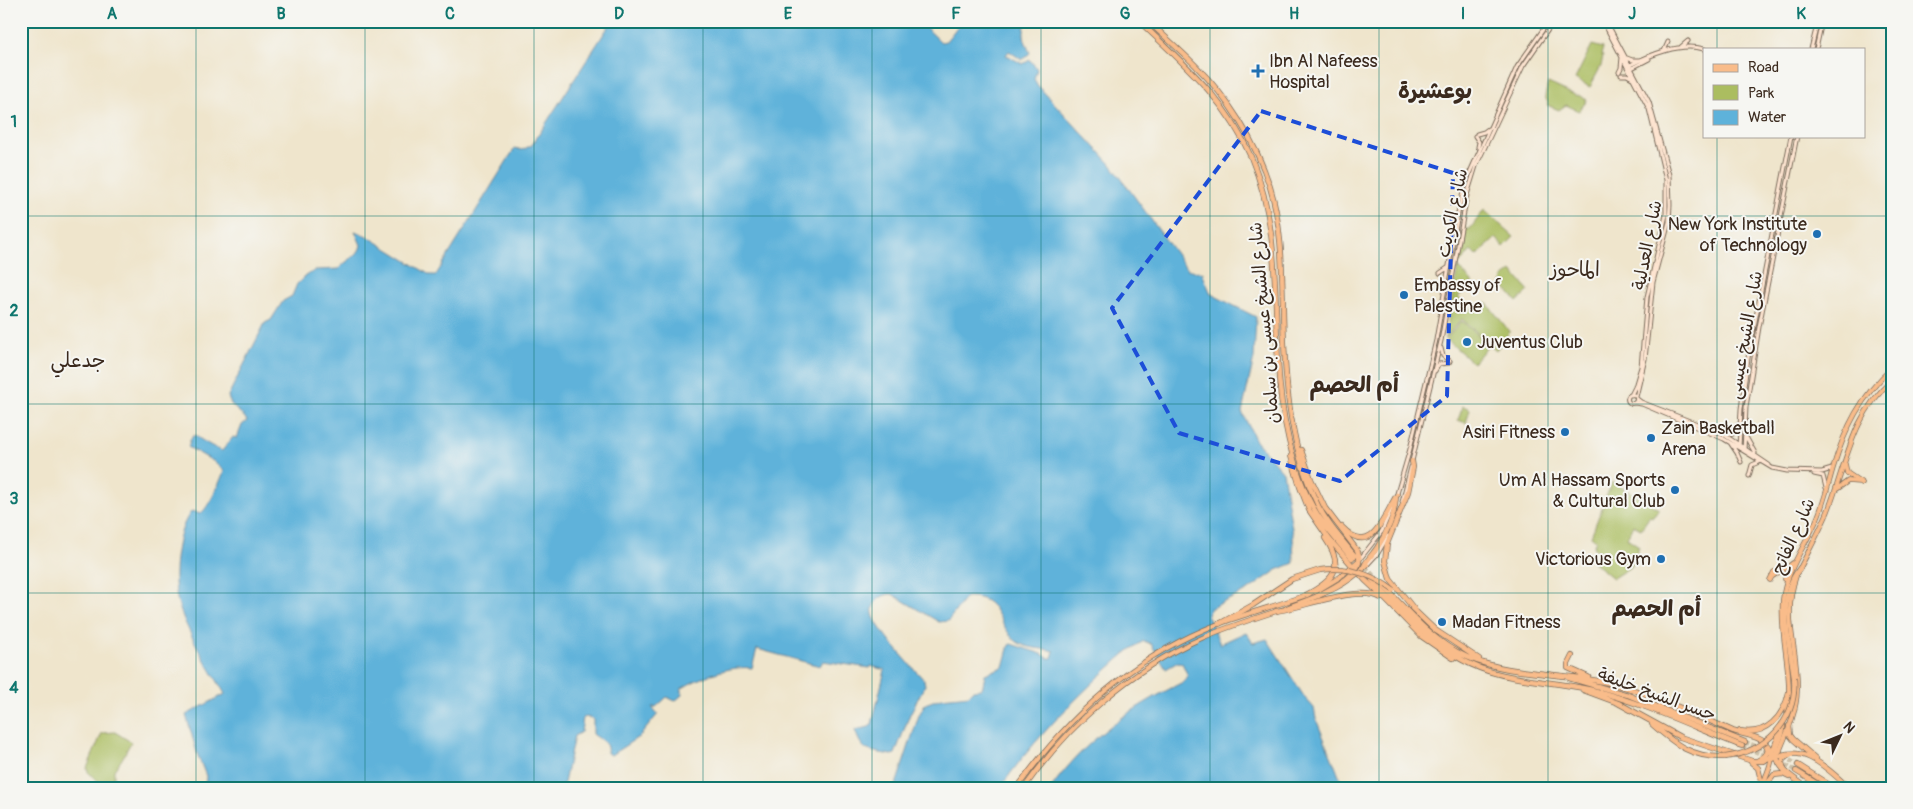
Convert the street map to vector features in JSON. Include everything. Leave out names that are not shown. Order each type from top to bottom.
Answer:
[{"type":"highway","name":"شارع الشيخ عيسى بن سلمان","points":[[1139,21],[1206,86],[1233,123],[1255,168],[1267,207],[1274,246],[1280,390],[1289,443],[1316,513],[1354,557],[1325,518],[1313,497],[1301,462],[1285,372],[1280,238],[1270,187],[1254,147],[1231,109],[1195,65],[1148,21]]},
{"type":"highway","points":[[1296,439],[1321,501],[1357,550],[1360,569]]},
{"type":"highway","points":[[1289,443],[1300,487],[1320,531],[1331,546],[1334,556],[1335,566],[1329,581],[1306,595]]},
{"type":"highway","points":[[1412,461],[1413,467],[1408,492],[1385,553],[1388,573],[1394,585],[1434,630],[1484,662]]},
{"type":"highway","points":[[1321,501],[1345,530],[1352,536],[1363,538],[1372,535],[1381,524],[1397,495]]},
{"type":"highway","points":[[1318,596],[1360,569],[1383,538],[1393,514],[1397,495]]},
{"type":"highway","points":[[1312,515],[1330,539],[1421,636],[1438,649],[1456,659],[1484,670],[1514,677],[1572,686],[1618,703],[1680,737],[1755,762],[1773,756],[1797,753],[1814,760],[1828,770]]},
{"type":"highway","points":[[1219,624],[1253,605],[1292,579],[1312,571],[1334,568],[1349,569],[1378,579],[1414,609]]},
{"type":"highway","points":[[1630,710],[1684,749],[1702,755],[1725,757],[1737,755],[1763,744],[1778,730],[1791,708],[1795,689],[1786,610],[1790,585],[1800,568]]},
{"type":"highway","points":[[1484,670],[1456,657],[1431,640],[1373,579],[1432,634],[1462,655],[1512,669],[1609,683]]},
{"type":"highway","points":[[1276,611],[1291,610],[1349,595],[1365,593],[1377,595],[1392,606]]},
{"type":"highway","points":[[1572,656],[1568,666],[1570,669],[1641,693],[1763,741],[1769,746],[1780,766],[1808,788]]},
{"type":"highway","name":"جسر الشيخ خليفة","points":[[1558,675],[1628,695],[1744,744],[1622,699],[1592,689],[1572,686]]},
{"type":"highway","points":[[1726,728],[1750,732],[1761,730],[1771,724],[1782,712],[1789,692]]},
{"type":"highway","points":[[1763,788],[1783,725]]},
{"type":"highway","points":[[1789,726],[1792,739],[1849,788]]},
{"type":"highway","points":[[1755,762],[1767,752],[1763,741]]},
{"type":"highway","points":[[1788,774],[1784,768],[1783,761],[1788,755],[1797,753]]},
{"type":"highway","points":[[1743,758],[1756,766],[1761,780]]},
{"type":"highway","points":[[1798,765],[1834,788]]},
{"type":"highway","points":[[1796,770],[1824,788]]},
{"type":"highway","points":[[1763,788],[1770,778],[1776,774],[1782,774],[1800,782]]},
{"type":"main road","points":[[1154,21],[1163,35]]},
{"type":"main road","name":"شارع الكويت","points":[[1360,560],[1382,531],[1397,495],[1405,469],[1429,370],[1446,288],[1462,194],[1478,150],[1517,67],[1549,21]]},
{"type":"main road","name":"شارع الكويت","points":[[1360,569],[1381,548],[1393,525],[1407,486],[1441,341],[1467,195],[1476,166],[1523,66],[1554,21]]},
{"type":"main road","name":"شارع العدلية","points":[[1605,21],[1654,114],[1669,171],[1670,205],[1666,234],[1653,282],[1645,359],[1637,398],[1634,403]]},
{"type":"main road","points":[[1811,48],[1818,21]]},
{"type":"main road","points":[[1816,48],[1822,21]]},
{"type":"main road","points":[[1663,52],[1668,42]]},
{"type":"main road","points":[[1679,48],[1689,42],[1697,48]]},
{"type":"main road","points":[[1630,67],[1663,52],[1679,48],[1703,49]]},
{"type":"main road","points":[[1637,80],[1620,73],[1624,56],[1631,60],[1641,61],[1677,50],[1703,49]]},
{"type":"main road","points":[[1637,80],[1636,69],[1641,61]]},
{"type":"main road","name":"شارع العدلية","points":[[1631,395],[1641,367],[1647,297],[1667,205],[1665,174],[1649,109],[1637,80]]},
{"type":"main road","points":[[1478,150],[1479,142],[1476,135],[1490,127]]},
{"type":"main road","name":"شارع الشيخ عيسى","points":[[1739,446],[1740,419],[1748,358],[1792,138]]},
{"type":"main road","name":"شارع الشيخ عيسى","points":[[1744,451],[1744,428],[1759,327],[1797,138]]},
{"type":"main road","points":[[1664,224],[1666,234]]},
{"type":"main road","points":[[1440,272],[1446,270],[1450,264]]},
{"type":"main road","points":[[1442,277],[1446,288]]},
{"type":"main road","points":[[1753,310],[1757,313]]},
{"type":"main road","points":[[1432,376],[1440,364],[1450,362],[1442,354],[1441,341]]},
{"type":"main road","name":"شارع الفاتح","points":[[1783,725],[1788,706],[1789,692],[1789,668],[1782,616],[1785,589],[1796,560],[1817,520],[1842,438],[1855,411],[1873,387],[1892,368]]},
{"type":"main road","name":"شارع الفاتح","points":[[1773,756],[1789,726],[1798,689],[1789,606],[1794,583],[1822,526],[1854,430],[1867,408],[1892,380]]},
{"type":"main road","points":[[1740,419],[1734,433],[1731,435],[1723,434],[1698,426],[1642,404],[1628,401],[1631,395],[1641,402],[1698,426],[1739,446],[1744,447],[1772,468]]},
{"type":"main road","points":[[1744,428],[1747,442],[1758,457]]},
{"type":"main road","points":[[1723,434],[1744,451],[1772,468],[1820,475],[1825,480],[1827,491]]},
{"type":"main road","points":[[1727,440],[1736,450],[1741,462]]},
{"type":"main road","points":[[1834,493],[1845,482],[1862,483],[1846,472],[1844,467],[1846,453]]},
{"type":"main road","points":[[1749,476],[1753,464],[1762,463]]},
{"type":"main road","points":[[1799,472],[1824,472],[1832,469]]},
{"type":"main road","points":[[1785,589],[1786,576],[1784,572],[1777,572],[1772,578],[1772,573],[1788,567],[1796,560]]},
{"type":"main road","points":[[1771,566],[1777,570]]},
{"type":"main road","points":[[1017,788],[1036,761],[1062,730],[1105,692],[1152,658],[1186,639],[1219,624],[1306,595],[1360,569]]},
{"type":"main road","points":[[1024,788],[1052,752],[1080,722],[1118,689],[1156,664],[1189,644],[1222,630],[1318,596]]},
{"type":"highlighted area","points":[[1261,111],[1453,173],[1447,396],[1340,481],[1179,433],[1112,308]]},
{"type":"green space","points":[[1592,45],[1603,48],[1601,55],[1603,56],[1601,66],[1590,87],[1575,79]]},
{"type":"green space","points":[[1548,83],[1587,100],[1579,111],[1566,105],[1559,110],[1549,106],[1545,96]]},
{"type":"green space","points":[[1484,210],[1514,237],[1504,247],[1496,238],[1476,256],[1471,251],[1458,265],[1464,229],[1470,229]]},
{"type":"green space","points":[[1458,267],[1473,283],[1458,297],[1474,311],[1486,302],[1510,332],[1496,350],[1462,319],[1445,338]]},
{"type":"green space","points":[[1512,271],[1529,291],[1517,302],[1502,284],[1503,278]]},
{"type":"green space","name":"Juventus Club","points":[[1462,321],[1489,345],[1473,363],[1446,339]]},
{"type":"green space","points":[[1463,406],[1470,409],[1466,423],[1458,420]]},
{"type":"green space","points":[[1612,482],[1659,509],[1652,517],[1650,516],[1641,529],[1633,525],[1627,538],[1639,546],[1632,566],[1613,578],[1594,563],[1599,552],[1593,547],[1596,540],[1591,536]]},
{"type":"green space","points":[[115,732],[131,742],[114,770],[114,788],[106,788],[88,772],[87,768],[102,733]]},
{"type":"water","points":[[612,21],[919,21],[941,42],[946,41],[962,21],[1023,21],[1026,24],[1024,35],[1030,53],[1022,60],[1009,51],[1006,55],[1023,64],[1030,60],[1037,69],[1034,79],[1038,86],[1110,163],[1187,269],[1202,273],[1211,294],[1256,317],[1254,358],[1242,412],[1256,441],[1283,472],[1293,535],[1294,563],[1277,570],[1247,591],[1211,608],[1207,614],[1220,644],[1246,632],[1253,643],[1267,639],[1305,698],[1314,708],[1316,719],[1344,788],[1051,788],[1079,754],[1110,726],[1163,692],[1183,682],[1188,676],[1182,663],[1178,662],[1166,669],[1151,644],[1144,641],[1120,658],[1072,703],[1034,743],[1000,788],[895,788],[919,715],[925,704],[941,698],[969,695],[973,690],[981,689],[985,674],[1003,667],[1009,645],[1011,644],[1042,654],[1048,658],[1052,658],[1054,651],[1020,644],[1010,634],[997,612],[986,601],[966,597],[948,621],[939,622],[892,594],[888,594],[881,597],[875,603],[873,614],[881,629],[924,680],[925,685],[910,714],[895,754],[891,755],[867,750],[858,738],[855,730],[869,727],[872,724],[885,670],[871,666],[870,668],[823,661],[820,666],[757,649],[752,668],[735,668],[706,676],[681,689],[682,695],[675,701],[667,697],[656,707],[652,707],[658,714],[640,736],[611,755],[607,753],[607,746],[593,734],[593,719],[583,718],[581,732],[574,736],[564,783],[557,788],[205,788],[206,776],[186,715],[225,694],[189,632],[176,593],[175,570],[179,541],[185,523],[192,511],[200,514],[207,506],[224,471],[213,461],[188,447],[191,438],[195,435],[222,451],[233,437],[237,438],[242,425],[247,421],[231,404],[228,396],[265,323],[271,320],[283,301],[292,296],[297,284],[305,276],[316,270],[339,269],[358,253],[361,245],[355,231],[367,236],[430,275],[436,275],[515,148],[522,150],[532,145]]},
{"type":"tunnel","points":[[1357,558],[1375,577]]},
{"type":"tunnel","points":[[1745,742],[1770,752]]},
{"type":"tunnel","points":[[1742,746],[1766,756]]},
{"type":"tunnel","points":[[1784,757],[1798,765]]},
{"type":"tunnel","points":[[1780,762],[1796,771]]},
{"type":"place","name":"Ibn Al Nafeess Hospital","points":[[1258,71]]},
{"type":"place","name":"New York Institute of Technology","points":[[1817,234]]},
{"type":"place","name":"Embassy of Palestine","points":[[1404,295]]},
{"type":"place","name":"Juventus Club","points":[[1467,342]]},
{"type":"place","name":"Asiri Fitness","points":[[1565,432]]},
{"type":"place","name":"Zain Basketball Arena","points":[[1651,438]]},
{"type":"place","name":"Um Al Hassam Sports & Cultural Club","points":[[1675,490]]},
{"type":"place","name":"Victorious Gym","points":[[1661,559]]},
{"type":"place","name":"Madan Fitness","points":[[1442,622]]},
{"type":"district","name":"بوعشيرة","points":[[1435,90]]},
{"type":"district","name":"الماحوز","points":[[1575,269]]},
{"type":"district","name":"جدعلي","points":[[78,360]]},
{"type":"district","name":"أم الحصم","points":[[1354,384]]},
{"type":"district","name":"أم الحصم","points":[[1656,608]]}]
